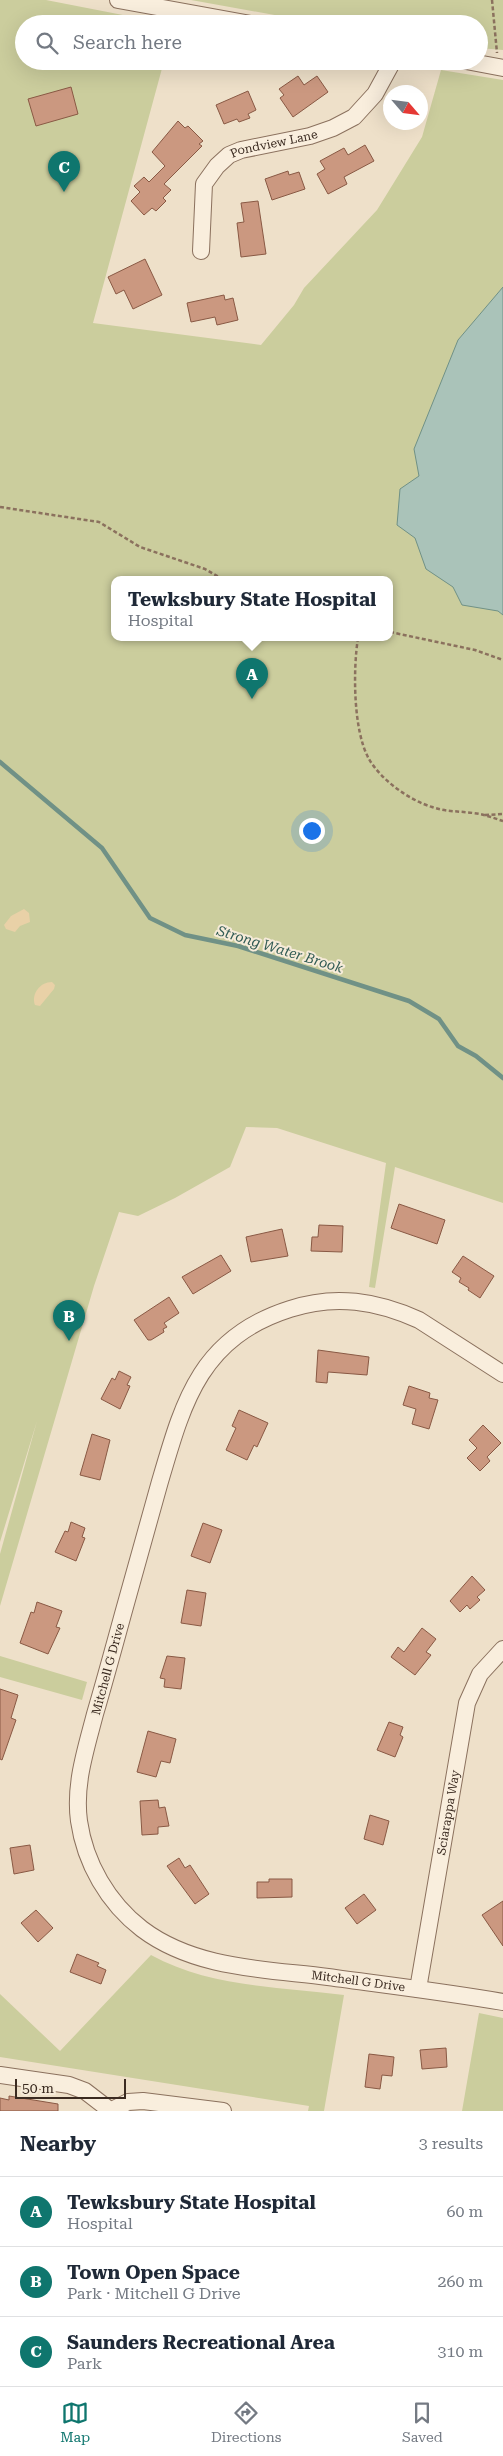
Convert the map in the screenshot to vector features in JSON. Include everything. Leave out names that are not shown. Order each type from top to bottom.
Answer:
[{"type":"street","points":[[118,0],[166,4],[213,15]]},
{"type":"street","name":"Pondview Lane","points":[[201,251],[204,184],[217,166],[230,155],[241,150],[310,136],[333,128],[354,117],[375,94],[388,70]]},
{"type":"street","name":"Mitchell G Drive","points":[[503,1374],[419,1320],[391,1308],[365,1302],[339,1300],[312,1302],[294,1307],[254,1324],[225,1346],[198,1378],[178,1422],[80,1774],[79,1821],[90,1862],[118,1908],[151,1935],[176,1950],[227,1965],[418,1989],[503,2002]]},
{"type":"street","name":"Sciarappa Way","points":[[418,1989],[467,1703],[480,1674],[503,1648]]},
{"type":"street","points":[[0,2075],[69,2085],[85,2091],[110,2111],[128,2102],[142,2101],[223,2111]]},
{"type":"path","points":[[492,0],[500,68]]},
{"type":"path","points":[[0,507],[99,522],[140,547],[204,569],[217,576]]},
{"type":"path","points":[[393,633],[475,650],[503,660]]},
{"type":"path","points":[[358,641],[357,706],[361,740],[369,759],[394,786],[417,801],[445,811],[482,815],[503,814]]},
{"type":"path","points":[[482,815],[503,821]]},
{"type":"green space","points":[[0,0],[46,0],[123,15],[15,15],[15,70],[162,70],[93,323],[261,345],[294,305],[304,288],[377,210],[422,137],[424,130],[428,130],[428,116],[441,70],[503,80],[503,1203],[395,1167],[375,1288],[369,1287],[386,1163],[277,1128],[246,1127],[230,1167],[175,1198],[138,1216],[119,1212],[94,1286],[0,1606],[0,1554],[37,1421],[0,1542]]},
{"type":"green space","points":[[191,0],[503,0],[503,50],[488,49],[488,15],[274,15]]},
{"type":"green space","points":[[0,1656],[87,1682],[82,1700],[0,1677]]},
{"type":"green space","points":[[151,1955],[173,1966],[220,1980],[344,1995],[324,2111],[308,2111],[309,2106],[0,2057],[0,1994],[60,2051]]},
{"type":"green space","points":[[479,2013],[503,2018],[503,2111],[462,2111]]},
{"type":"sand","points":[[24,909],[29,913],[30,922],[20,926],[15,932],[6,929],[4,925],[11,916]]},
{"type":"sand","points":[[52,982],[55,985],[54,989],[40,1006],[35,1005],[35,993],[40,986]]},
{"type":"shaded area","points":[[503,287],[503,615],[498,611],[462,605],[453,587],[426,569],[415,538],[397,525],[400,489],[419,476],[414,449],[458,340]]},
{"type":"building","points":[[298,76],[304,85],[317,76],[328,92],[293,117],[280,98],[284,95],[279,89]]},
{"type":"building","points":[[71,87],[78,114],[36,126],[28,99]]},
{"type":"building","points":[[248,91],[256,110],[248,114],[250,118],[239,122],[237,119],[224,124],[216,105]]},
{"type":"building","points":[[178,121],[185,128],[188,126],[203,141],[199,144],[202,146],[164,184],[171,190],[163,198],[166,201],[156,211],[152,208],[144,215],[131,201],[140,192],[134,186],[144,177],[149,182],[165,166],[152,152]]},
{"type":"building","points":[[365,145],[374,161],[344,177],[347,184],[328,194],[317,174],[325,169],[320,161],[344,148],[348,155]]},
{"type":"building","points":[[288,171],[289,175],[299,172],[305,189],[272,200],[265,179]]},
{"type":"building","points":[[258,201],[266,254],[241,257],[237,223],[244,222],[241,203]]},
{"type":"building","points":[[145,259],[162,295],[133,309],[124,290],[116,294],[108,277]]},
{"type":"building","points":[[224,295],[225,300],[233,298],[238,320],[217,325],[215,317],[191,322],[187,303]]},
{"type":"building","points":[[399,1204],[445,1220],[437,1244],[391,1228]]},
{"type":"building","points":[[319,1225],[343,1226],[342,1252],[311,1251],[312,1237],[318,1237]]},
{"type":"building","points":[[282,1229],[288,1256],[251,1262],[246,1237]]},
{"type":"building","points":[[221,1255],[231,1271],[193,1294],[182,1277]]},
{"type":"building","points":[[463,1256],[494,1276],[480,1298],[459,1282],[461,1278],[452,1272]]},
{"type":"building","points":[[169,1297],[179,1313],[164,1323],[167,1327],[163,1329],[164,1332],[148,1340],[134,1320]]},
{"type":"building","points":[[318,1350],[369,1357],[367,1375],[328,1372],[327,1383],[316,1382]]},
{"type":"building","points":[[119,1371],[131,1377],[127,1385],[130,1386],[120,1409],[101,1399],[112,1378],[115,1380]]},
{"type":"building","points":[[409,1386],[430,1393],[429,1398],[438,1400],[429,1429],[412,1424],[416,1409],[403,1405]]},
{"type":"building","points":[[239,1410],[268,1423],[257,1447],[254,1445],[247,1460],[226,1450],[236,1428],[232,1426]]},
{"type":"building","points":[[483,1425],[501,1443],[487,1457],[490,1461],[480,1471],[467,1458],[477,1448],[469,1440]]},
{"type":"building","points":[[92,1434],[110,1440],[100,1480],[80,1475]]},
{"type":"building","points":[[71,1522],[85,1528],[82,1537],[85,1538],[76,1561],[55,1552],[65,1531],[68,1532]]},
{"type":"building","points":[[203,1523],[222,1530],[210,1563],[191,1556]]},
{"type":"building","points":[[472,1576],[485,1590],[477,1597],[480,1600],[470,1609],[467,1605],[460,1612],[450,1601]]},
{"type":"building","points":[[187,1590],[206,1593],[201,1626],[181,1623]]},
{"type":"building","points":[[37,1602],[62,1611],[56,1627],[60,1628],[48,1654],[20,1643],[31,1612],[34,1613]]},
{"type":"building","points":[[422,1628],[436,1639],[426,1652],[431,1655],[415,1675],[391,1657],[398,1647],[404,1652]]},
{"type":"building","points":[[167,1656],[185,1658],[181,1689],[164,1687],[165,1679],[160,1678]]},
{"type":"building","points":[[0,1689],[18,1695],[11,1718],[16,1720],[2,1760],[0,1759]]},
{"type":"building","points":[[389,1722],[403,1727],[400,1735],[403,1737],[395,1757],[377,1750]]},
{"type":"building","points":[[148,1731],[176,1739],[170,1763],[161,1761],[156,1777],[137,1772]]},
{"type":"building","points":[[158,1800],[159,1808],[165,1807],[169,1826],[158,1827],[158,1834],[142,1835],[140,1801]]},
{"type":"building","points":[[370,1815],[389,1821],[383,1845],[364,1839]]},
{"type":"building","points":[[30,1845],[34,1870],[14,1874],[10,1848]]},
{"type":"building","points":[[179,1858],[185,1868],[190,1865],[209,1894],[195,1904],[167,1866]]},
{"type":"building","points":[[269,1879],[292,1879],[292,1897],[257,1898],[257,1882],[269,1882]]},
{"type":"building","points":[[364,1894],[376,1910],[357,1924],[345,1908]]},
{"type":"building","points":[[503,1901],[503,1946],[482,1915]]},
{"type":"building","points":[[36,1910],[53,1928],[38,1942],[21,1923]]},
{"type":"building","points":[[77,1954],[99,1963],[97,1966],[106,1970],[101,1984],[70,1972]]},
{"type":"building","points":[[446,2048],[447,2067],[422,2069],[420,2050]]},
{"type":"building","points":[[369,2054],[394,2057],[392,2076],[382,2075],[380,2089],[365,2087]]},
{"type":"building","points":[[9,2096],[58,2104],[58,2111],[0,2111],[0,2098],[9,2100]]},
{"type":"waterway","name":"Strong Water Brook","points":[[0,762],[102,848],[150,918],[185,935],[238,946],[409,1001],[439,1019],[458,1046],[476,1056],[503,1078]]},
{"type":"place","name":"Saunders Recreational Area","points":[[64,192]]},
{"type":"place","name":"Tewksbury State Hospital","points":[[252,699]]},
{"type":"place","name":"Town Open Space","points":[[69,1341]]}]
